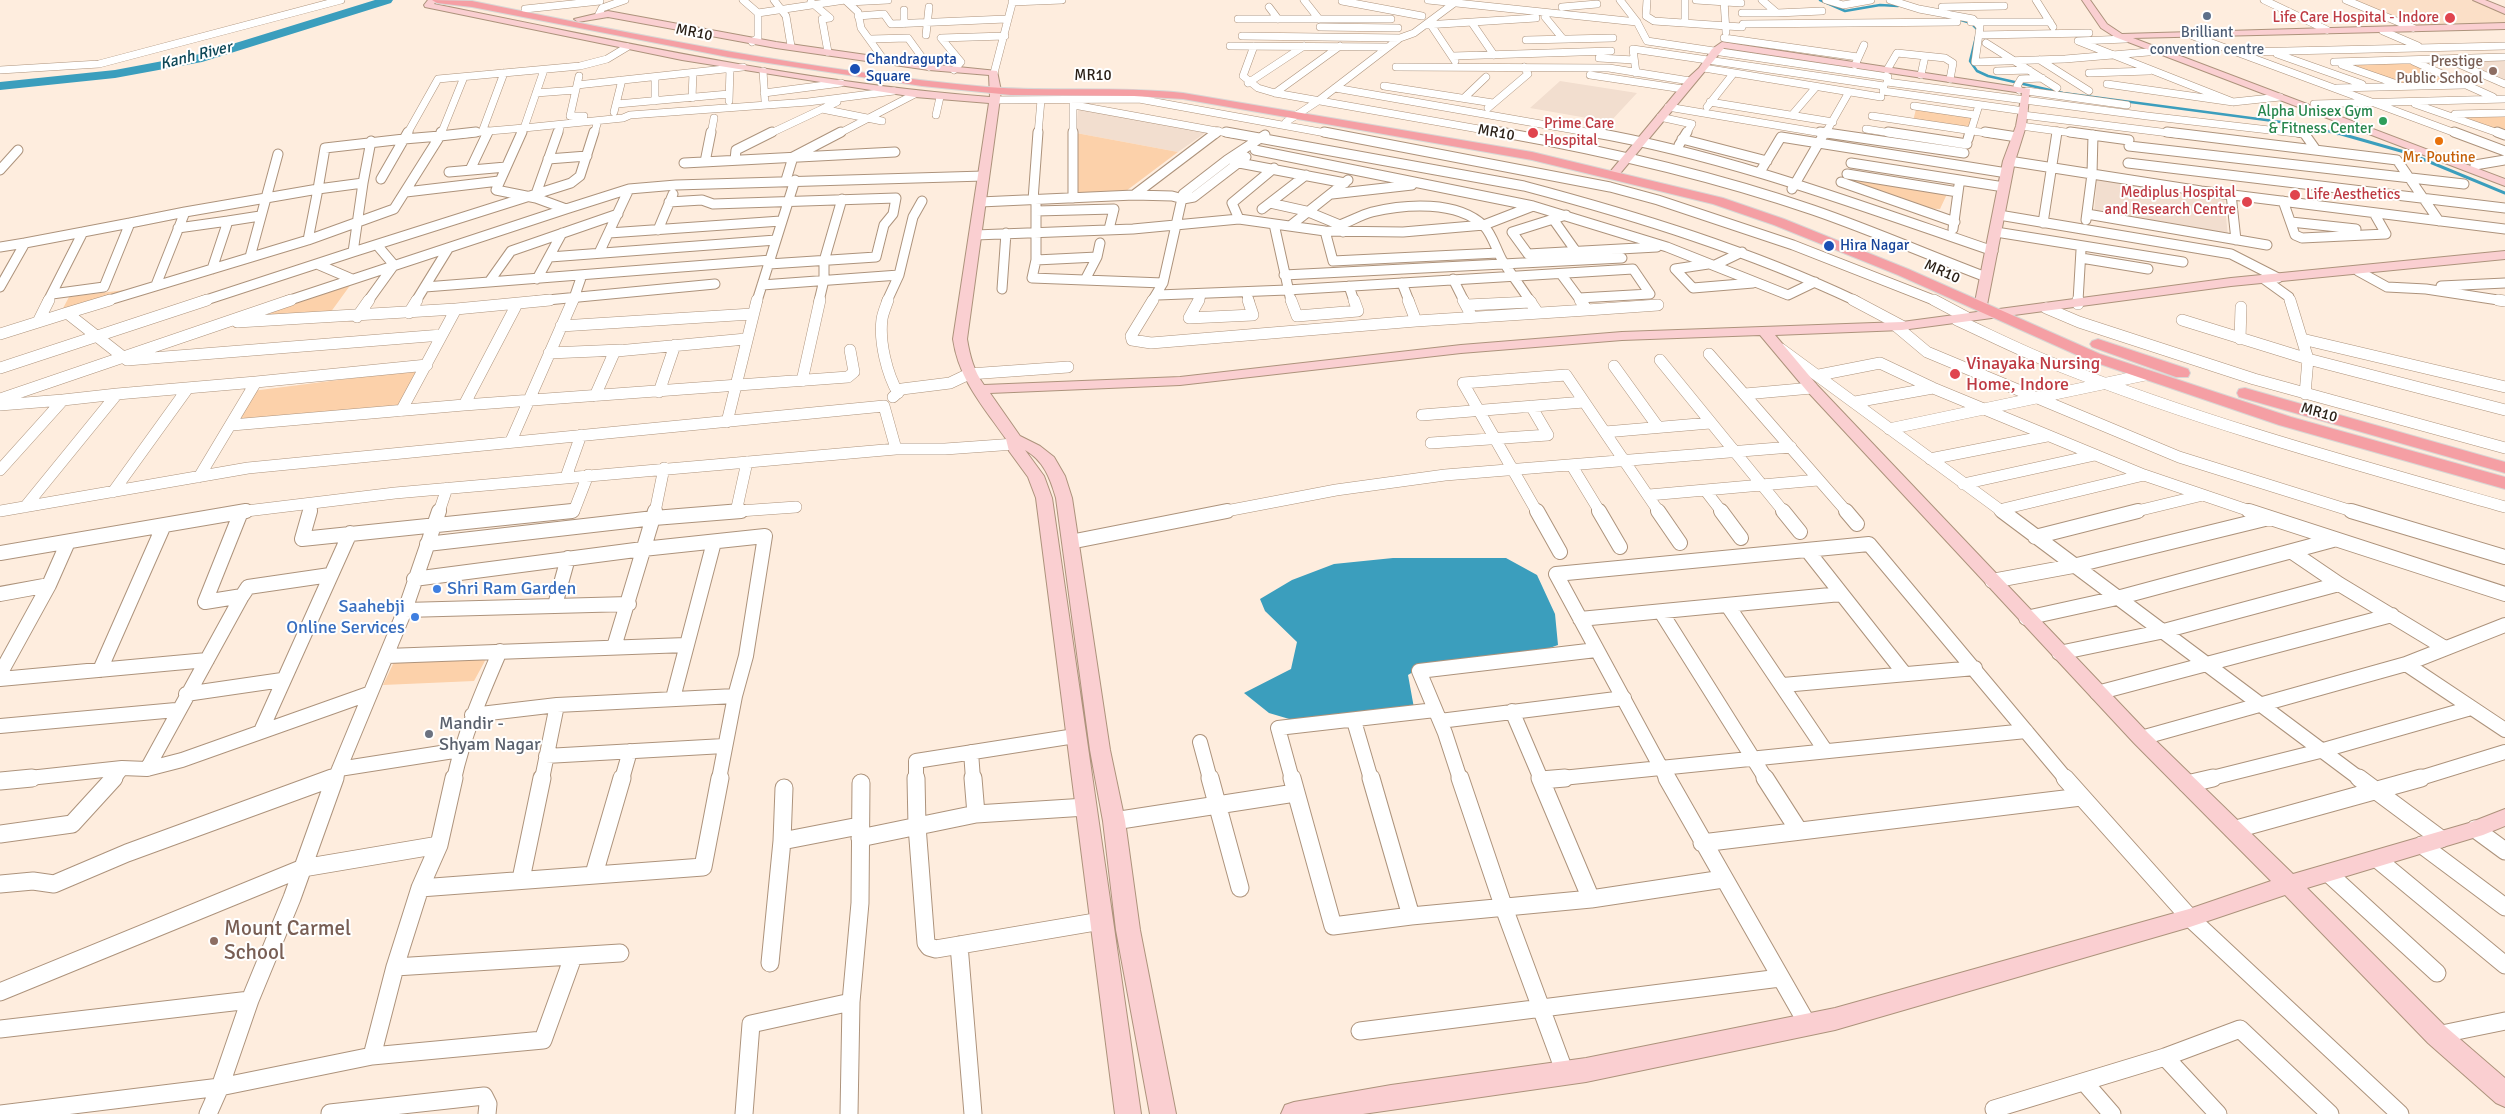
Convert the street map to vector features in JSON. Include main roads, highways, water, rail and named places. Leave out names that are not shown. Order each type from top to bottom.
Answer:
[{"type":"main road","name":"MR10","points":[[437,0],[472,4],[722,55],[901,81],[1164,94],[1305,113],[1618,171],[1780,213],[1982,301],[1997,314],[2094,357],[2285,421],[2505,483]]},
{"type":"main road","name":"MR10","points":[[485,0],[712,45],[995,87]]},
{"type":"main road","name":"MR10","points":[[1618,171],[1630,178],[1718,202],[1779,222],[1982,301],[2018,311],[2104,346],[2206,381],[2505,468]]},
{"type":"water","points":[[1393,558],[1506,558],[1537,575],[1555,614],[1558,645],[1524,657],[1421,667],[1408,675],[1414,708],[1296,721],[1269,713],[1244,693],[1291,669],[1297,642],[1265,611],[1260,599],[1292,580],[1334,564]]},
{"type":"waterway","name":"Kanh River","points":[[0,86],[115,74],[202,58],[387,0]]},
{"type":"waterway","points":[[1820,0],[1845,11],[1880,5],[1898,6]]},
{"type":"waterway","points":[[1954,18],[1971,23],[1978,30]]},
{"type":"waterway","points":[[1976,37],[1970,61],[1977,71],[1988,76],[2063,93],[2311,126],[2338,134]]},
{"type":"waterway","points":[[2334,132],[2408,153],[2505,193]]},
{"type":"place","name":"Brilliant convention centre","points":[[2207,16]]},
{"type":"place","name":"Life Care Hospital - Indore","points":[[2450,18]]},
{"type":"place","name":"Chandragupta Square","points":[[855,69]]},
{"type":"place","name":"Prestige Public School","points":[[2493,71]]},
{"type":"place","name":"Alpha Unisex Gym & Fitness Center","points":[[2383,121]]},
{"type":"place","name":"Prime Care Hospital","points":[[1533,133]]},
{"type":"place","name":"Mr. Poutine","points":[[2439,141]]},
{"type":"place","name":"Life Aesthetics","points":[[2295,195]]},
{"type":"place","name":"Mediplus Hospital and Research Centre","points":[[2247,202]]},
{"type":"place","name":"Hira Nagar","points":[[1829,246]]},
{"type":"place","name":"Vinayaka Nursing Home, Indore","points":[[1955,374]]},
{"type":"place","name":"Shri Ram Garden","points":[[437,589]]},
{"type":"place","name":"Saahebji Online Services","points":[[415,617]]},
{"type":"place","name":"Mandir - Shyam Nagar","points":[[429,734]]},
{"type":"place","name":"Mount Carmel School","points":[[214,941]]}]
